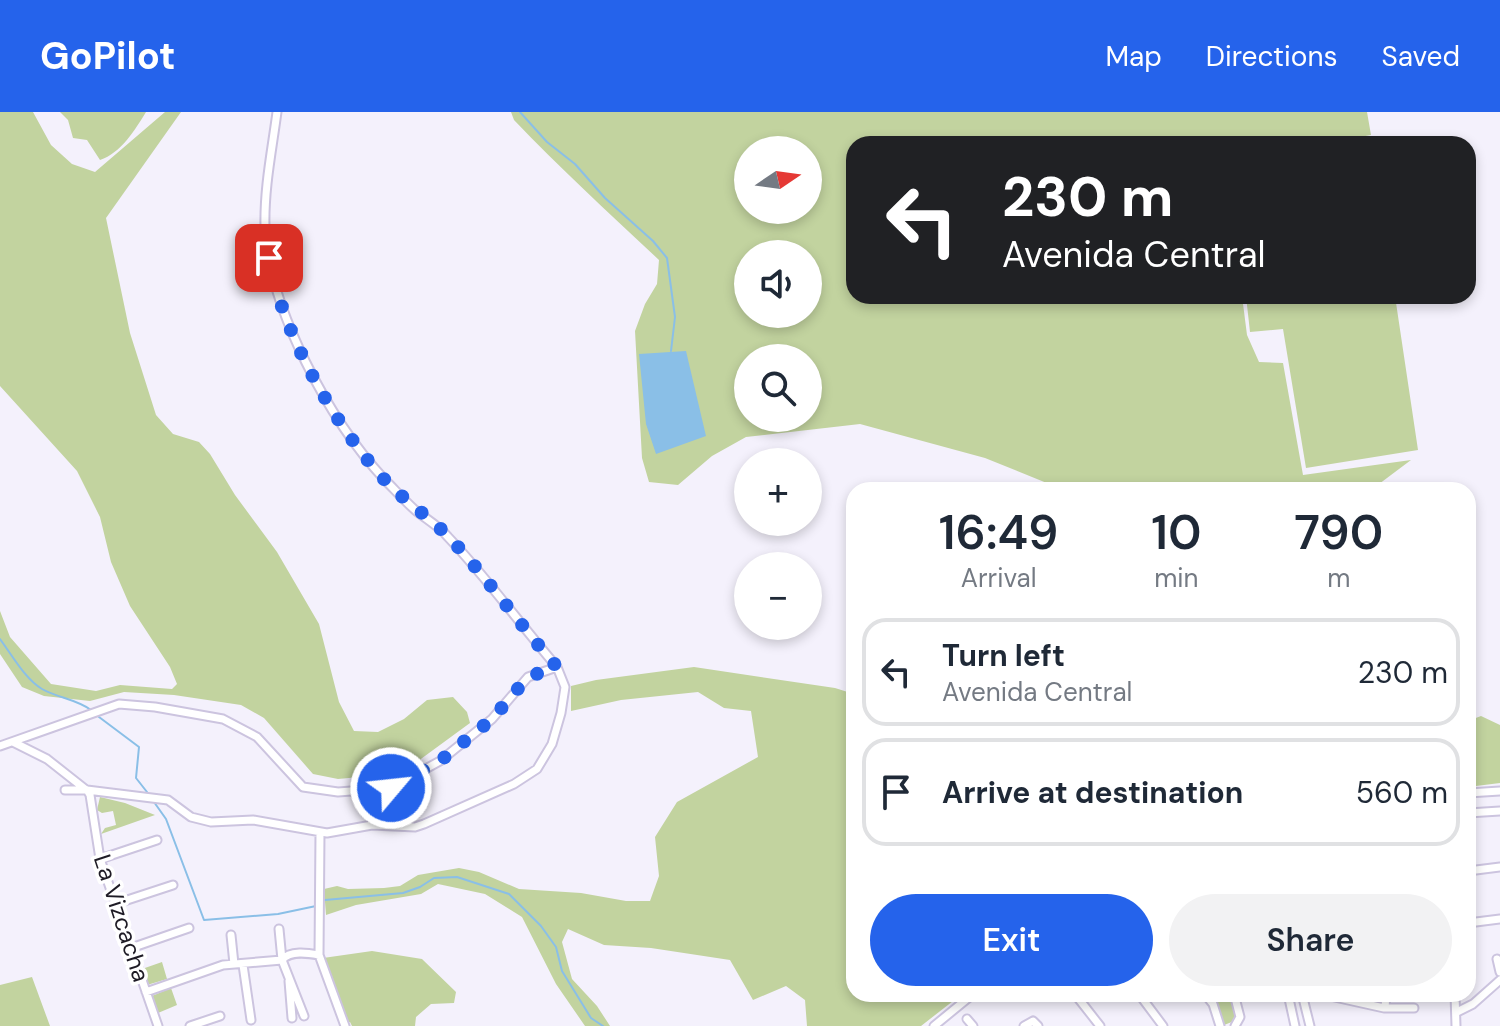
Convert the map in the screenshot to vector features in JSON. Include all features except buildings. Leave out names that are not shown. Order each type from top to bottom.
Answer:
[{"type":"street","points":[[65,790],[168,800],[199,821],[253,820],[320,833],[372,825],[405,827],[424,824],[514,784],[537,769],[552,744],[565,687],[557,667],[448,536],[416,511],[383,478],[350,436],[318,383],[275,290],[265,228],[277,112]]},
{"type":"street","points":[[0,746],[119,704],[155,707],[223,719],[257,737],[303,787],[338,792],[391,788],[440,761],[492,719],[528,677],[557,667]]},
{"type":"street","points":[[13,742],[47,759],[87,790]]},
{"type":"street","name":"La Vizcacha","points":[[87,790],[100,859],[158,1026]]},
{"type":"street","points":[[1476,792],[1500,791]]},
{"type":"street","points":[[90,809],[97,792]]},
{"type":"street","points":[[1476,812],[1500,811]]},
{"type":"street","points":[[320,833],[319,955],[345,1026]]},
{"type":"street","points":[[100,859],[157,840]]},
{"type":"street","points":[[1476,870],[1500,867]]},
{"type":"street","points":[[115,904],[173,885]]},
{"type":"street","points":[[1476,922],[1500,919]]},
{"type":"street","points":[[131,948],[189,928]]},
{"type":"street","points":[[279,929],[282,960],[304,1016]]},
{"type":"street","points":[[231,935],[234,964]]},
{"type":"street","points":[[146,992],[216,967],[282,960],[284,956],[292,954],[319,955]]},
{"type":"street","points":[[1497,959],[1500,972]]},
{"type":"street","points":[[243,965],[251,1020]]},
{"type":"street","points":[[289,979],[292,1018]]},
{"type":"street","points":[[1476,1001],[1500,980]]},
{"type":"street","points":[[934,1026],[963,1002]]},
{"type":"street","points":[[1081,1002],[1100,1026]]},
{"type":"street","points":[[1145,1002],[1163,1026]]},
{"type":"street","points":[[1211,1002],[1220,1026]]},
{"type":"street","points":[[1235,1026],[1240,1017],[1236,1002]]},
{"type":"street","points":[[1290,1002],[1295,1026]]},
{"type":"street","points":[[1304,1002],[1310,1026]]},
{"type":"street","points":[[1368,1002],[1385,1008],[1414,1008]]},
{"type":"street","points":[[1385,1002],[1385,1008]]},
{"type":"street","points":[[1456,1002],[1456,1026]]},
{"type":"street","points":[[1457,1012],[1475,1002]]},
{"type":"street","points":[[190,1026],[220,1016]]},
{"type":"street","points":[[1024,1026],[1033,1021],[1038,1026]]},
{"type":"green space","points":[[0,112],[33,112],[51,145],[72,164],[95,172],[165,112],[181,112],[106,218],[130,333],[156,415],[173,434],[199,442],[210,454],[235,495],[277,552],[319,624],[339,702],[354,731],[378,732],[404,719],[427,700],[453,697],[467,712],[470,723],[414,764],[381,775],[338,779],[313,774],[264,718],[241,705],[174,695],[124,692],[90,701],[44,696],[22,687],[0,654],[0,611],[10,637],[51,684],[96,691],[120,685],[172,689],[177,684],[170,667],[130,606],[111,562],[100,517],[77,471],[0,386]]},
{"type":"green space","points":[[60,112],[146,112],[121,146],[100,160],[87,140],[73,138],[68,120]]},
{"type":"green space","points":[[511,112],[1367,112],[1371,135],[1366,136],[846,136],[846,304],[1243,304],[1247,335],[1259,362],[1283,363],[1303,475],[1411,460],[1382,482],[1044,482],[985,458],[860,424],[822,428],[822,344],[734,344],[734,432],[790,432],[746,437],[712,456],[678,485],[649,482],[642,458],[635,331],[657,284],[659,260],[514,120]]},
{"type":"green space","points":[[1247,304],[1396,304],[1418,450],[1306,468],[1283,329],[1250,332]]},
{"type":"green space","points":[[694,667],[846,691],[846,1002],[952,1002],[921,1026],[807,1026],[805,1000],[786,986],[753,1000],[730,960],[651,948],[604,945],[568,929],[562,942],[572,979],[597,1006],[610,1026],[585,1026],[556,984],[522,917],[485,894],[438,884],[421,894],[356,905],[326,915],[324,889],[337,886],[348,889],[400,886],[418,875],[459,868],[479,872],[519,889],[650,901],[659,876],[655,837],[677,802],[758,757],[751,711],[724,708],[698,692],[621,700],[571,711],[571,686]]},
{"type":"green space","points":[[1481,716],[1500,725],[1500,783],[1476,786],[1476,718]]},
{"type":"green space","points":[[100,797],[155,815],[101,834],[105,828],[116,825],[113,811],[102,813],[97,810]]},
{"type":"green space","points":[[372,951],[422,959],[456,992],[454,1003],[431,1004],[416,1017],[415,1026],[352,1026],[350,1022],[346,1023],[323,958]]},
{"type":"green space","points":[[162,962],[167,979],[147,985],[142,969]]},
{"type":"green space","points":[[32,977],[50,1026],[0,1026],[0,985]]},
{"type":"green space","points":[[171,988],[177,1005],[158,1013],[152,996]]},
{"type":"green space","points":[[1213,1002],[1231,1002],[1237,1020],[1224,1025]]},
{"type":"water","points":[[686,351],[706,436],[656,454],[646,424],[639,354]]},
{"type":"waterway","points":[[520,112],[667,258],[675,317],[671,351]]},
{"type":"waterway","points":[[0,639],[36,685],[91,710]]},
{"type":"waterway","points":[[99,717],[139,747],[136,778],[147,792]]},
{"type":"waterway","points":[[154,802],[166,819],[204,920],[278,914],[316,906]]},
{"type":"waterway","points":[[325,900],[403,893],[434,878],[457,877],[509,894],[541,926],[556,947],[562,971],[591,1018],[603,1026]]},
{"type":"route","points":[[269,258],[275,290],[291,328],[325,396],[350,436],[383,478],[416,511],[448,536],[557,667],[528,677],[492,719],[440,761],[391,788]]}]
